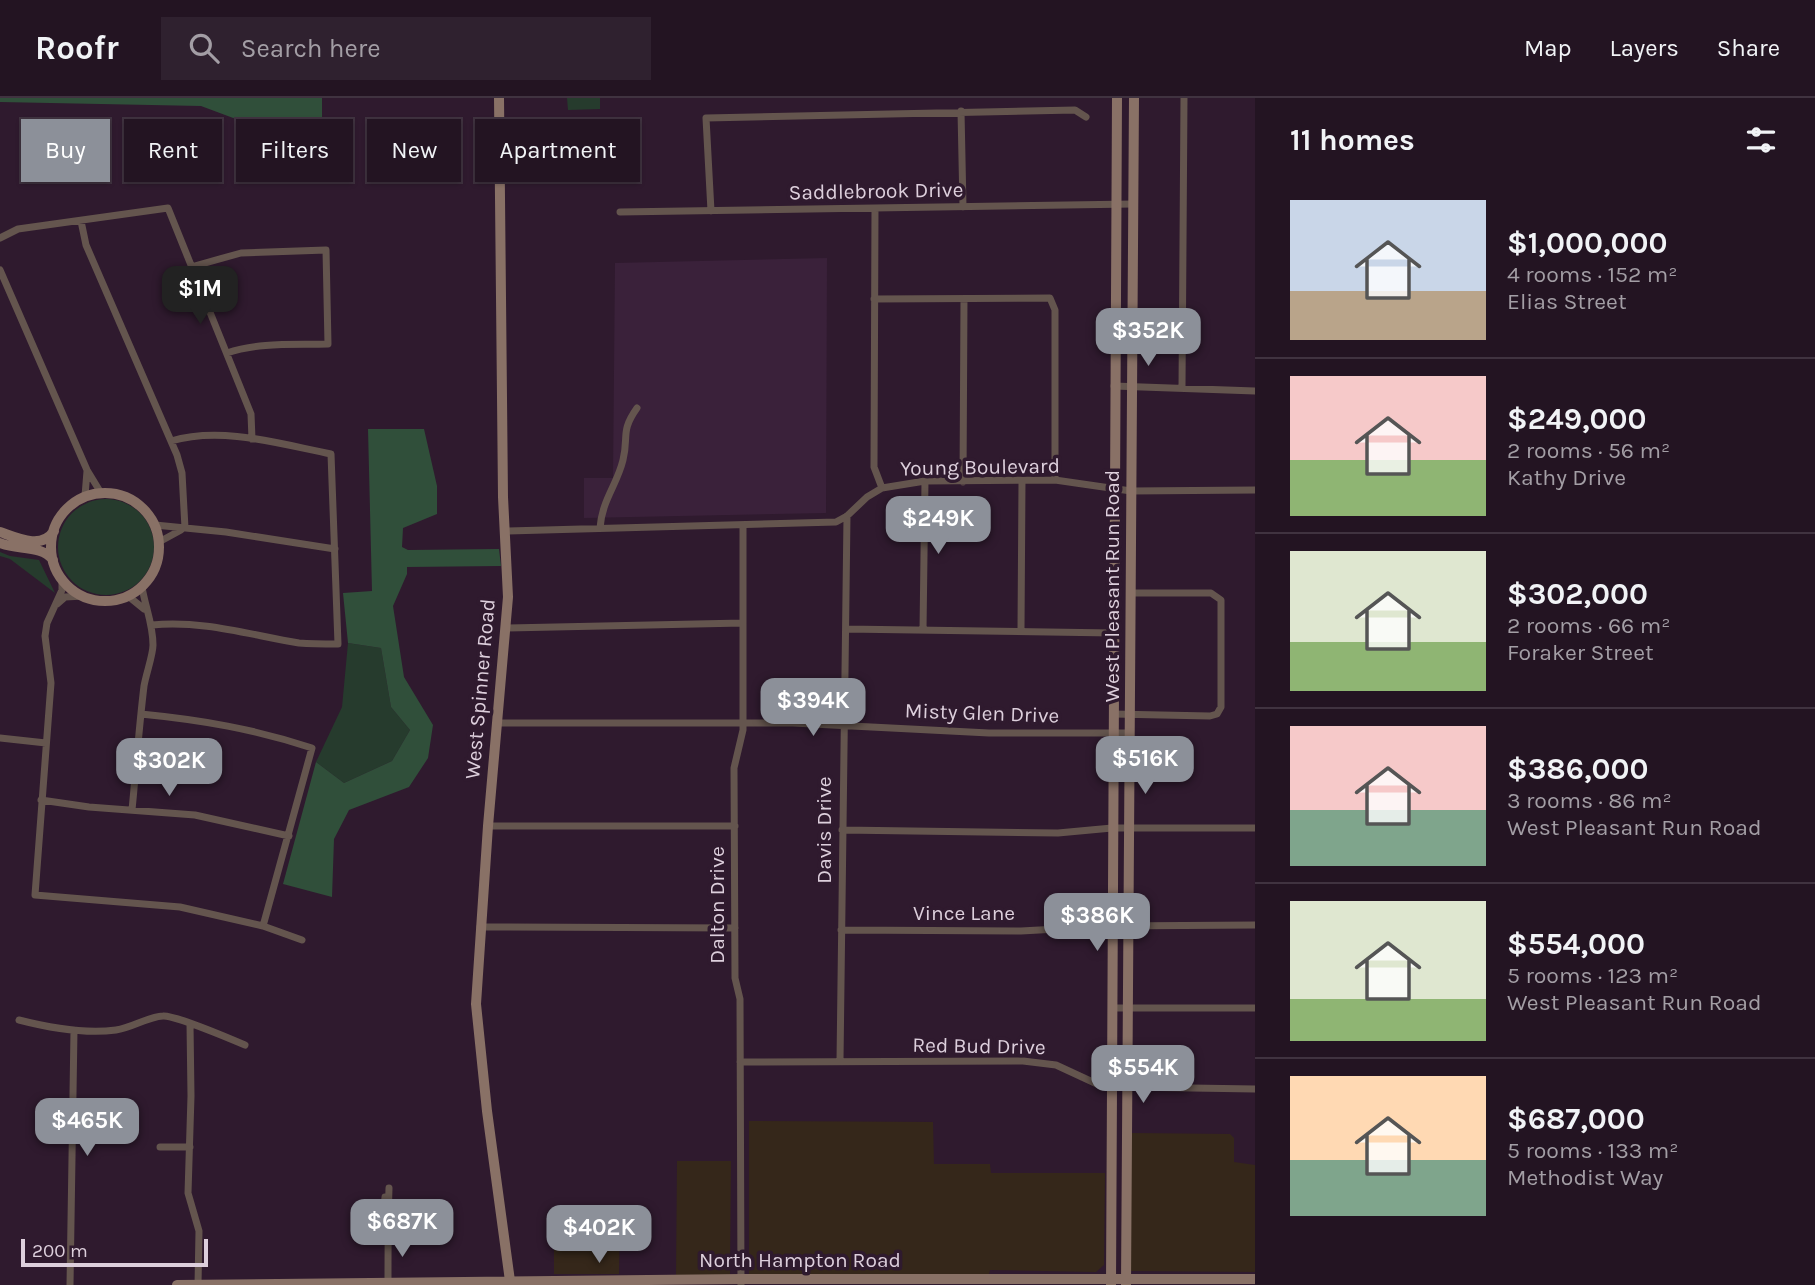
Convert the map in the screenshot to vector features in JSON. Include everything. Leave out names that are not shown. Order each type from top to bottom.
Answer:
[{"type":"main road","name":"West Spinner Road","points":[[499,98],[503,497],[508,597],[476,1004],[487,1111],[511,1283]]},
{"type":"main road","name":"West Pleasant Run Road","points":[[1111,1282],[1117,98]]},
{"type":"main road","name":"West Pleasant Run Road","points":[[1126,1282],[1134,98]]},
{"type":"main road","points":[[0,532],[36,542],[47,540],[69,507],[85,496],[114,493],[139,504],[155,526],[159,542],[156,567],[142,587],[128,596],[99,600],[84,596],[72,589],[62,578],[53,560],[54,531]]},
{"type":"main road","points":[[0,543],[43,551],[53,560]]},
{"type":"main road","name":"North Hampton Road","points":[[177,1285],[1126,1282],[1255,1279]]},
{"type":"street","points":[[1182,388],[1184,98]]},
{"type":"street","points":[[711,211],[706,118],[1075,110],[1086,117]]},
{"type":"street","points":[[961,111],[963,207]]},
{"type":"street","name":"Saddlebrook Drive","points":[[620,212],[1133,204]]},
{"type":"street","points":[[0,238],[18,229],[168,208],[251,414],[252,439]]},
{"type":"street","points":[[875,208],[874,467],[882,488]]},
{"type":"street","points":[[81,221],[86,245],[171,441],[182,473],[185,528]]},
{"type":"street","points":[[191,267],[241,253],[326,250],[328,344],[261,345],[226,353]]},
{"type":"street","points":[[0,270],[87,470],[101,493]]},
{"type":"street","points":[[874,299],[1050,298],[1054,304],[1055,480]]},
{"type":"street","points":[[963,482],[964,299]]},
{"type":"street","points":[[1114,386],[1255,391]]},
{"type":"street","points":[[600,528],[601,510],[624,459],[626,423],[636,408]]},
{"type":"street","points":[[152,625],[184,622],[302,643],[338,644],[331,454],[252,439],[191,435],[171,441]]},
{"type":"street","points":[[85,496],[87,470]]},
{"type":"street","name":"Young Boulevard","points":[[506,531],[836,522],[882,488],[925,481],[1055,480],[1132,491],[1255,490]]},
{"type":"street","points":[[923,630],[925,481]]},
{"type":"street","points":[[1021,630],[1022,481]]},
{"type":"street","name":"Davis Drive","points":[[840,1061],[847,516]]},
{"type":"street","name":"Dalton Drive","points":[[741,1282],[740,999],[735,978],[734,768],[743,723],[743,525]]},
{"type":"street","points":[[155,526],[226,532],[335,549]]},
{"type":"street","points":[[159,542],[185,528]]},
{"type":"street","points":[[62,578],[62,590],[47,623],[45,636],[51,683],[35,895],[180,906],[263,926],[302,940]]},
{"type":"street","points":[[132,810],[147,666],[153,649],[152,625],[142,587]]},
{"type":"street","points":[[1113,714],[1217,714],[1221,707],[1221,600],[1211,593],[1131,593]]},
{"type":"street","points":[[56,604],[65,597],[84,596]]},
{"type":"street","points":[[128,596],[147,612]]},
{"type":"street","points":[[506,628],[743,624]]},
{"type":"street","points":[[846,629],[1113,632]]},
{"type":"street","points":[[141,714],[202,720],[264,733],[312,748],[263,926]]},
{"type":"street","name":"Misty Glen Drive","points":[[497,723],[743,723],[844,725],[989,733],[1130,733]]},
{"type":"street","points":[[0,738],[46,743]]},
{"type":"street","points":[[41,800],[89,807],[195,815],[289,836]]},
{"type":"street","points":[[488,826],[735,826]]},
{"type":"street","points":[[842,830],[1058,833],[1112,828],[1255,828]]},
{"type":"street","name":"Vince Lane","points":[[841,930],[1045,931],[1112,926],[1255,925]]},
{"type":"street","points":[[480,927],[735,928]]},
{"type":"street","points":[[1112,1008],[1255,1008]]},
{"type":"street","points":[[19,1020],[43,1027],[119,1030],[165,1015],[245,1045]]},
{"type":"street","points":[[190,1024],[188,1193],[199,1231],[198,1285]]},
{"type":"street","points":[[70,1285],[74,1030]]},
{"type":"street","name":"Red Bud Drive","points":[[740,1062],[1023,1061],[1056,1065],[1097,1084],[1255,1090]]},
{"type":"street","points":[[160,1147],[190,1147]]},
{"type":"street","points":[[387,1188],[382,1225],[387,1237],[388,1284]]},
{"type":"shaded area","points":[[827,258],[826,513],[584,518],[584,478],[613,478],[615,263]]},
{"type":"shaded area","points":[[749,1121],[933,1122],[934,1164],[990,1164],[991,1173],[1105,1173],[1104,1265],[1096,1272],[990,1270],[989,1274],[749,1274]]},
{"type":"shaded area","points":[[1131,1133],[1230,1134],[1234,1138],[1234,1162],[1255,1165],[1255,1272],[1131,1271]]},
{"type":"shaded area","points":[[677,1161],[731,1161],[730,1275],[676,1276]]},
{"type":"shaded area","points":[[620,1213],[619,1274],[554,1274],[554,1214]]},
{"type":"green space","points":[[0,98],[322,98],[322,119],[236,119],[201,106],[0,102]]},
{"type":"green space","points":[[567,98],[600,98],[600,109],[568,110]]},
{"type":"green space","points":[[368,429],[424,429],[437,486],[437,514],[403,528],[402,547],[408,550],[499,549],[501,566],[407,567],[407,574],[393,606],[404,677],[433,725],[428,758],[409,787],[349,810],[334,839],[332,897],[283,884],[316,762],[344,783],[392,761],[410,730],[391,707],[381,648],[348,643],[343,593],[372,591]]},
{"type":"green space","points":[[106,499],[124,503],[140,513],[150,529],[154,547],[150,565],[140,581],[124,591],[106,595],[88,591],[72,581],[62,565],[58,547],[62,529],[72,513],[88,503]]},
{"type":"green space","points":[[0,552],[39,560],[55,593],[10,559],[0,556]]},
{"type":"green space","points":[[348,643],[381,648],[391,707],[410,730],[392,761],[344,783],[316,762],[342,707]]}]
